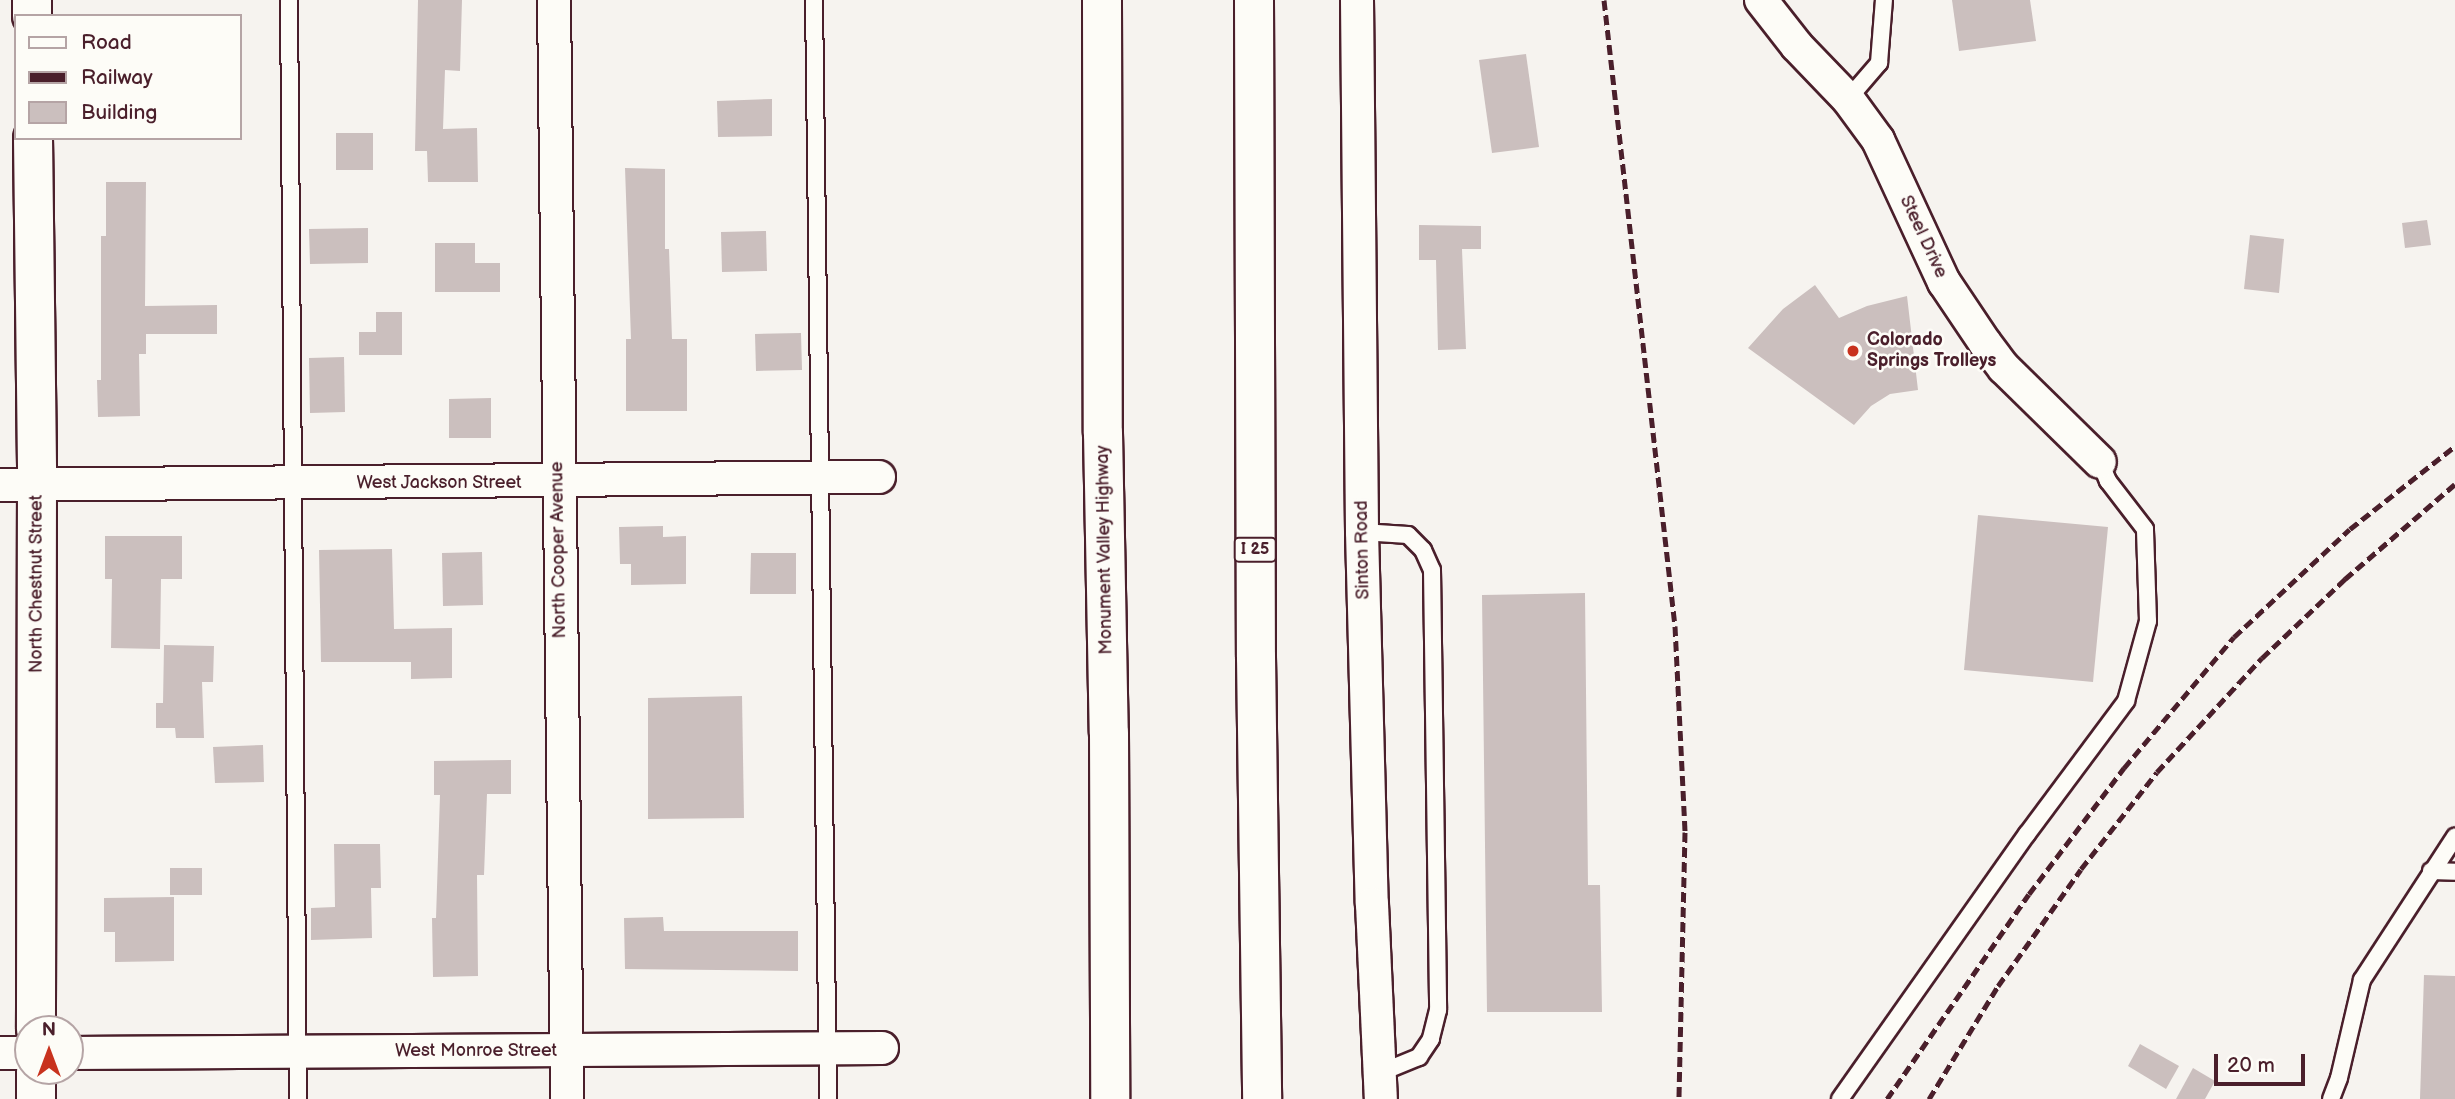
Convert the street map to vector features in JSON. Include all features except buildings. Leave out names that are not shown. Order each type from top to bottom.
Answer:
[{"type":"main road","name":"Monument Valley Highway","points":[[1102,0],[1103,433],[1109,733],[1110,1099]]},
{"type":"main road","name":"I 25","points":[[1254,0],[1256,671],[1262,1099]]},
{"type":"main road","name":"North Chestnut Street","points":[[33,140],[19,485],[36,1015]]},
{"type":"main road","points":[[1105,1099],[1110,1040]]},
{"type":"street","name":"North Cooper Avenue","points":[[554,0],[567,1099]]},
{"type":"street","name":"Sinton Road","points":[[1357,0],[1362,532],[1380,1086]]},
{"type":"street","name":"Steel Drive","points":[[1761,0],[1797,46],[1848,99],[1878,140],[1944,282],[1985,344],[2004,368],[2100,462]]},
{"type":"street","name":"West Jackson Street","points":[[19,485],[879,477]]},
{"type":"street","name":"West Monroe Street","points":[[84,1053],[882,1048]]},
{"type":"lane","points":[[289,0],[298,1099]]},
{"type":"lane","points":[[814,0],[828,1099]]},
{"type":"lane","points":[[1848,99],[1879,63],[1884,0]]},
{"type":"lane","points":[[1840,1099],[2026,834],[2126,701],[2148,621],[2146,529],[2108,481],[2100,462]]},
{"type":"lane","points":[[1362,532],[1408,536],[1423,550],[1432,570],[1438,1010],[1431,1039],[1419,1057],[1380,1086]]},
{"type":"lane","points":[[2330,1099],[2339,1078],[2362,980],[2455,837]]},
{"type":"lane","points":[[2431,872],[2455,872]]},
{"type":"railway","points":[[1604,0],[1675,626],[1685,832],[1679,1099]]},
{"type":"railway","points":[[1887,1099],[2029,894],[2124,768],[2234,637],[2350,529],[2455,446]]},
{"type":"railway","points":[[1929,1099],[1998,986],[2081,869],[2157,772],[2262,658],[2345,579],[2455,484]]},
{"type":"place","name":"Colorado Springs Trolleys","points":[[1853,351]]}]
